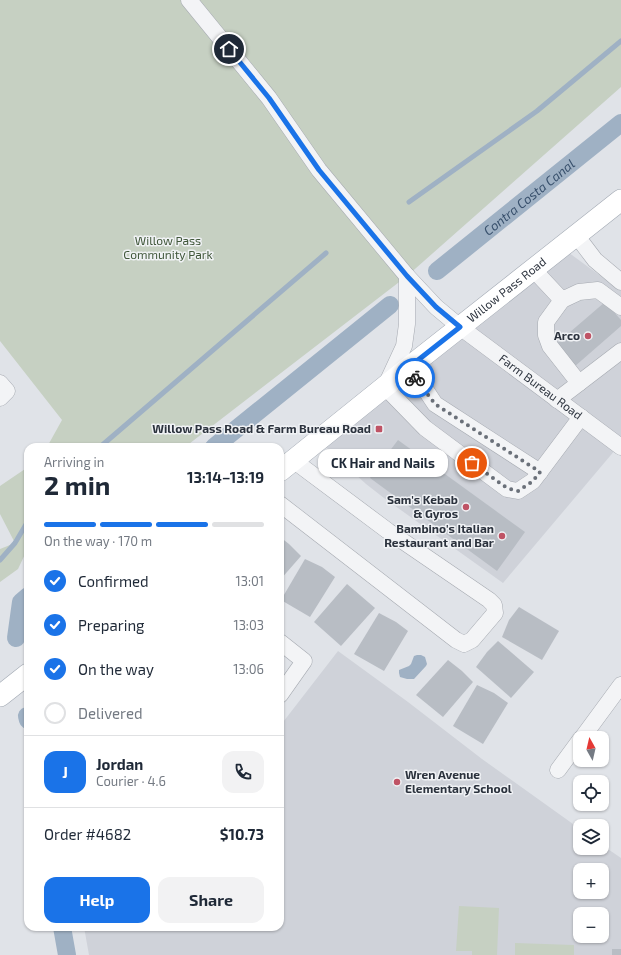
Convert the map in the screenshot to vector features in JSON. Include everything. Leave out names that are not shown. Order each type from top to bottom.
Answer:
[{"type":"main road","name":"Willow Pass Road","points":[[286,465],[621,200]]},
{"type":"main road","points":[[0,696],[24,677]]},
{"type":"street","name":"Farm Bureau Road","points":[[188,0],[269,98],[319,170],[407,276],[436,307],[460,327],[621,447]]},
{"type":"street","points":[[576,235],[595,260],[621,282]]},
{"type":"street","points":[[533,269],[562,300]]},
{"type":"street","points":[[407,276],[407,324],[404,346],[385,387],[425,428],[507,488],[518,491],[533,481],[581,417]]},
{"type":"street","points":[[579,383],[550,346],[546,335],[546,322],[562,300],[580,292],[598,290],[621,307]]},
{"type":"street","points":[[557,400],[621,351]]},
{"type":"street","points":[[408,368],[435,404],[540,472]]},
{"type":"street","points":[[0,383],[7,391],[0,398]]},
{"type":"street","points":[[284,507],[450,635],[464,644],[472,640],[495,613],[494,606],[489,600],[388,531],[286,465]]},
{"type":"street","points":[[284,645],[304,661],[284,689]]},
{"type":"street","points":[[587,731],[621,685]]},
{"type":"street","points":[[558,770],[573,750]]},
{"type":"shaded area","points":[[561,247],[621,291],[621,443],[503,583],[384,498],[366,484],[318,440]]},
{"type":"shaded area","name":"Wren Avenue Elementary School","points":[[338,651],[408,702],[482,759],[573,824],[573,855],[609,855],[609,850],[621,858],[621,955],[89,955],[85,931],[284,931],[284,721]]},
{"type":"green space","name":"Willow Pass Community Park","points":[[0,0],[621,0],[621,87],[407,276],[190,443],[49,443],[62,420],[0,341]]},
{"type":"green space","points":[[24,470],[24,556],[18,569],[0,582],[0,549],[15,543],[0,514],[0,486]]},
{"type":"green space","points":[[459,906],[499,908],[497,955],[472,955],[472,951],[456,951]]},
{"type":"green space","points":[[515,943],[574,945],[574,955],[515,955]]},
{"type":"water","points":[[417,655],[425,657],[427,664],[426,666],[414,679],[400,677],[399,670],[409,666],[414,656]]},
{"type":"building","name":"Arco","points":[[605,302],[621,320],[621,326],[574,367],[555,345]]},
{"type":"building","points":[[398,440],[525,532],[497,571],[370,478]]},
{"type":"building","points":[[284,540],[301,556],[284,575]]},
{"type":"building","points":[[305,559],[322,567],[335,577],[310,617],[284,602],[284,595]]},
{"type":"building","points":[[347,584],[375,608],[341,646],[314,622]]},
{"type":"building","points":[[519,607],[559,631],[542,660],[502,637],[509,620]]},
{"type":"building","points":[[379,613],[396,622],[408,631],[384,671],[354,654]]},
{"type":"building","points":[[498,641],[534,672],[511,698],[476,667],[487,652]]},
{"type":"building","points":[[448,660],[473,682],[443,717],[416,695]]},
{"type":"building","points":[[477,685],[494,693],[508,703],[483,744],[453,726]]},
{"type":"building","points":[[612,949],[621,949],[621,955],[612,955]]},
{"type":"waterway","points":[[409,202],[537,111],[621,41]]},
{"type":"waterway","name":"Contra Costa Canal","points":[[437,271],[621,123]]},
{"type":"waterway","points":[[105,443],[326,253]]},
{"type":"waterway","name":"Contra Costa Canal","points":[[219,443],[390,305]]},
{"type":"waterway","points":[[0,560],[15,543],[24,528]]},
{"type":"waterway","name":"Contra Costa Canal","points":[[16,638],[21,602],[24,599]]},
{"type":"waterway","name":"Contra Costa Canal","points":[[63,931],[67,955]]},
{"type":"way so far","points":[[415,378],[435,404],[540,472],[533,481],[518,491],[507,488],[472,463]]},
{"type":"place","name":"Arco","points":[[588,336]]},
{"type":"place","name":"Willow Pass Road & Farm Bureau Road","points":[[379,429]]},
{"type":"place","name":"CK Hair and Nails","points":[[472,463]]},
{"type":"place","name":"Sam's Kebab & Gyros","points":[[466,507]]},
{"type":"place","name":"Bambino's Italian Restaurant and Bar","points":[[502,536]]},
{"type":"place","name":"Wren Avenue Elementary School","points":[[397,782]]},
{"type":"route","points":[[229,49],[269,98],[319,170],[407,276],[436,307],[460,327],[408,368],[415,378]]}]
